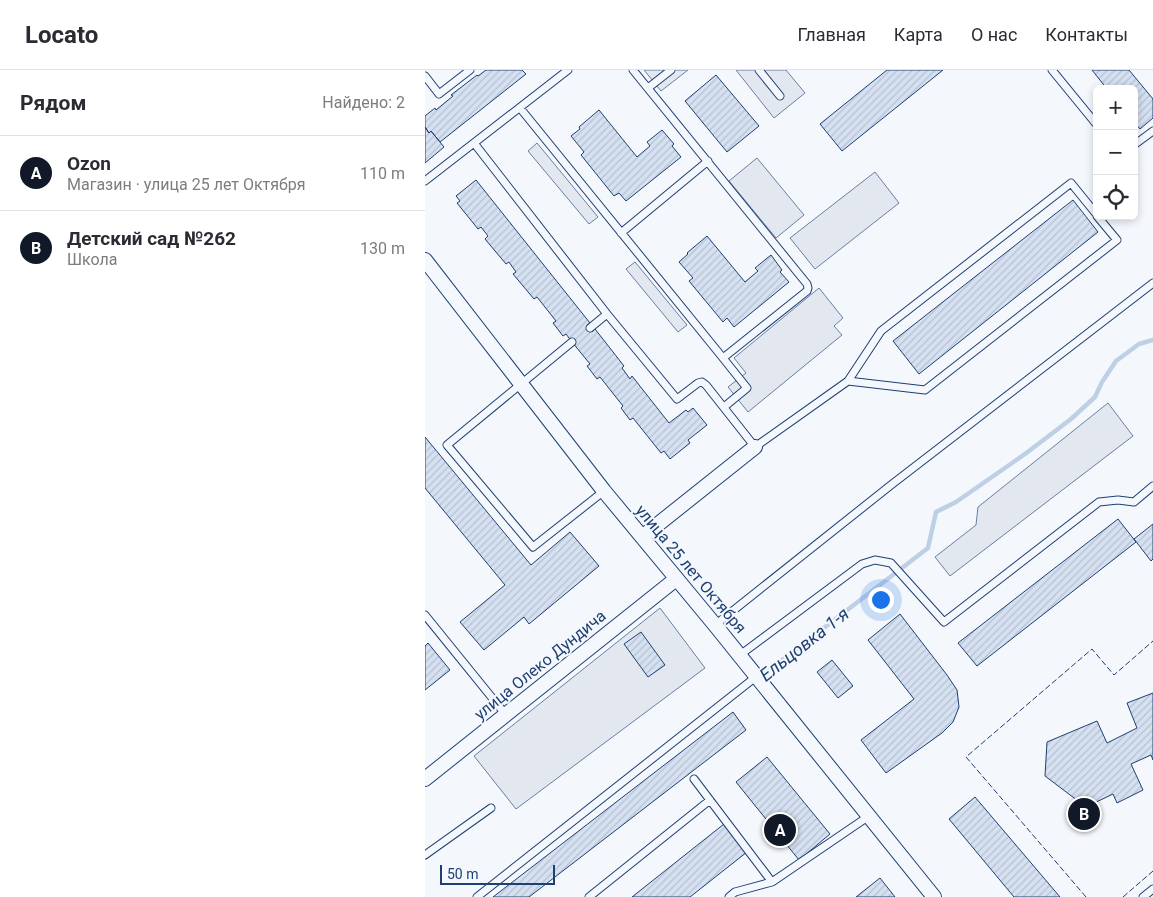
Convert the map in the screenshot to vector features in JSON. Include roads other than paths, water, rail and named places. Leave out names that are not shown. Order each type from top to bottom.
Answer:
[{"type":"street","name":"улица 25 лет Октября","points":[[425,260],[604,491],[740,655],[934,897]]},
{"type":"street","points":[[642,537],[755,447]]},
{"type":"street","name":"улица Олеко Дундича","points":[[425,779],[676,579]]},
{"type":"lane","points":[[425,76],[439,94],[470,70]]},
{"type":"lane","points":[[425,182],[568,70]]},
{"type":"lane","points":[[633,70],[807,284],[807,291],[723,358]]},
{"type":"lane","points":[[648,88],[671,70]]},
{"type":"lane","points":[[759,70],[780,96]]},
{"type":"lane","points":[[1052,70],[1093,120]]},
{"type":"lane","points":[[520,108],[747,388],[723,407]]},
{"type":"lane","points":[[1138,143],[1153,130]]},
{"type":"lane","points":[[474,144],[607,314],[677,399],[698,383],[706,384],[755,447],[848,381],[881,331],[1071,183],[1093,211]]},
{"type":"lane","points":[[621,233],[707,161]]},
{"type":"lane","points":[[848,381],[925,390],[1117,240],[1100,220]]},
{"type":"lane","points":[[715,625],[960,431],[1153,283]]},
{"type":"lane","points":[[590,328],[607,314]]},
{"type":"lane","points":[[573,342],[447,444],[533,547],[604,491]]},
{"type":"lane","points":[[740,655],[862,564],[875,560],[891,563],[944,622],[1099,502],[1118,500],[1135,502],[1153,486]]},
{"type":"lane","points":[[425,617],[506,714]]},
{"type":"lane","points":[[477,897],[757,676]]},
{"type":"lane","points":[[694,779],[772,882]]},
{"type":"lane","points":[[589,897],[710,800]]},
{"type":"lane","points":[[425,855],[491,808]]},
{"type":"lane","points":[[729,897],[735,892],[772,882],[869,816]]},
{"type":"lane","points":[[1143,897],[1153,889]]},
{"type":"waterway","name":"Ельцовка 1-я","points":[[760,677],[928,548],[936,512],[956,502],[1071,419],[1095,397],[1102,382],[1116,361],[1139,344],[1153,340]]},
{"type":"place","name":"Детский сад №262","points":[[1084,814]]},
{"type":"place","name":"Ozon","points":[[780,830]]}]
